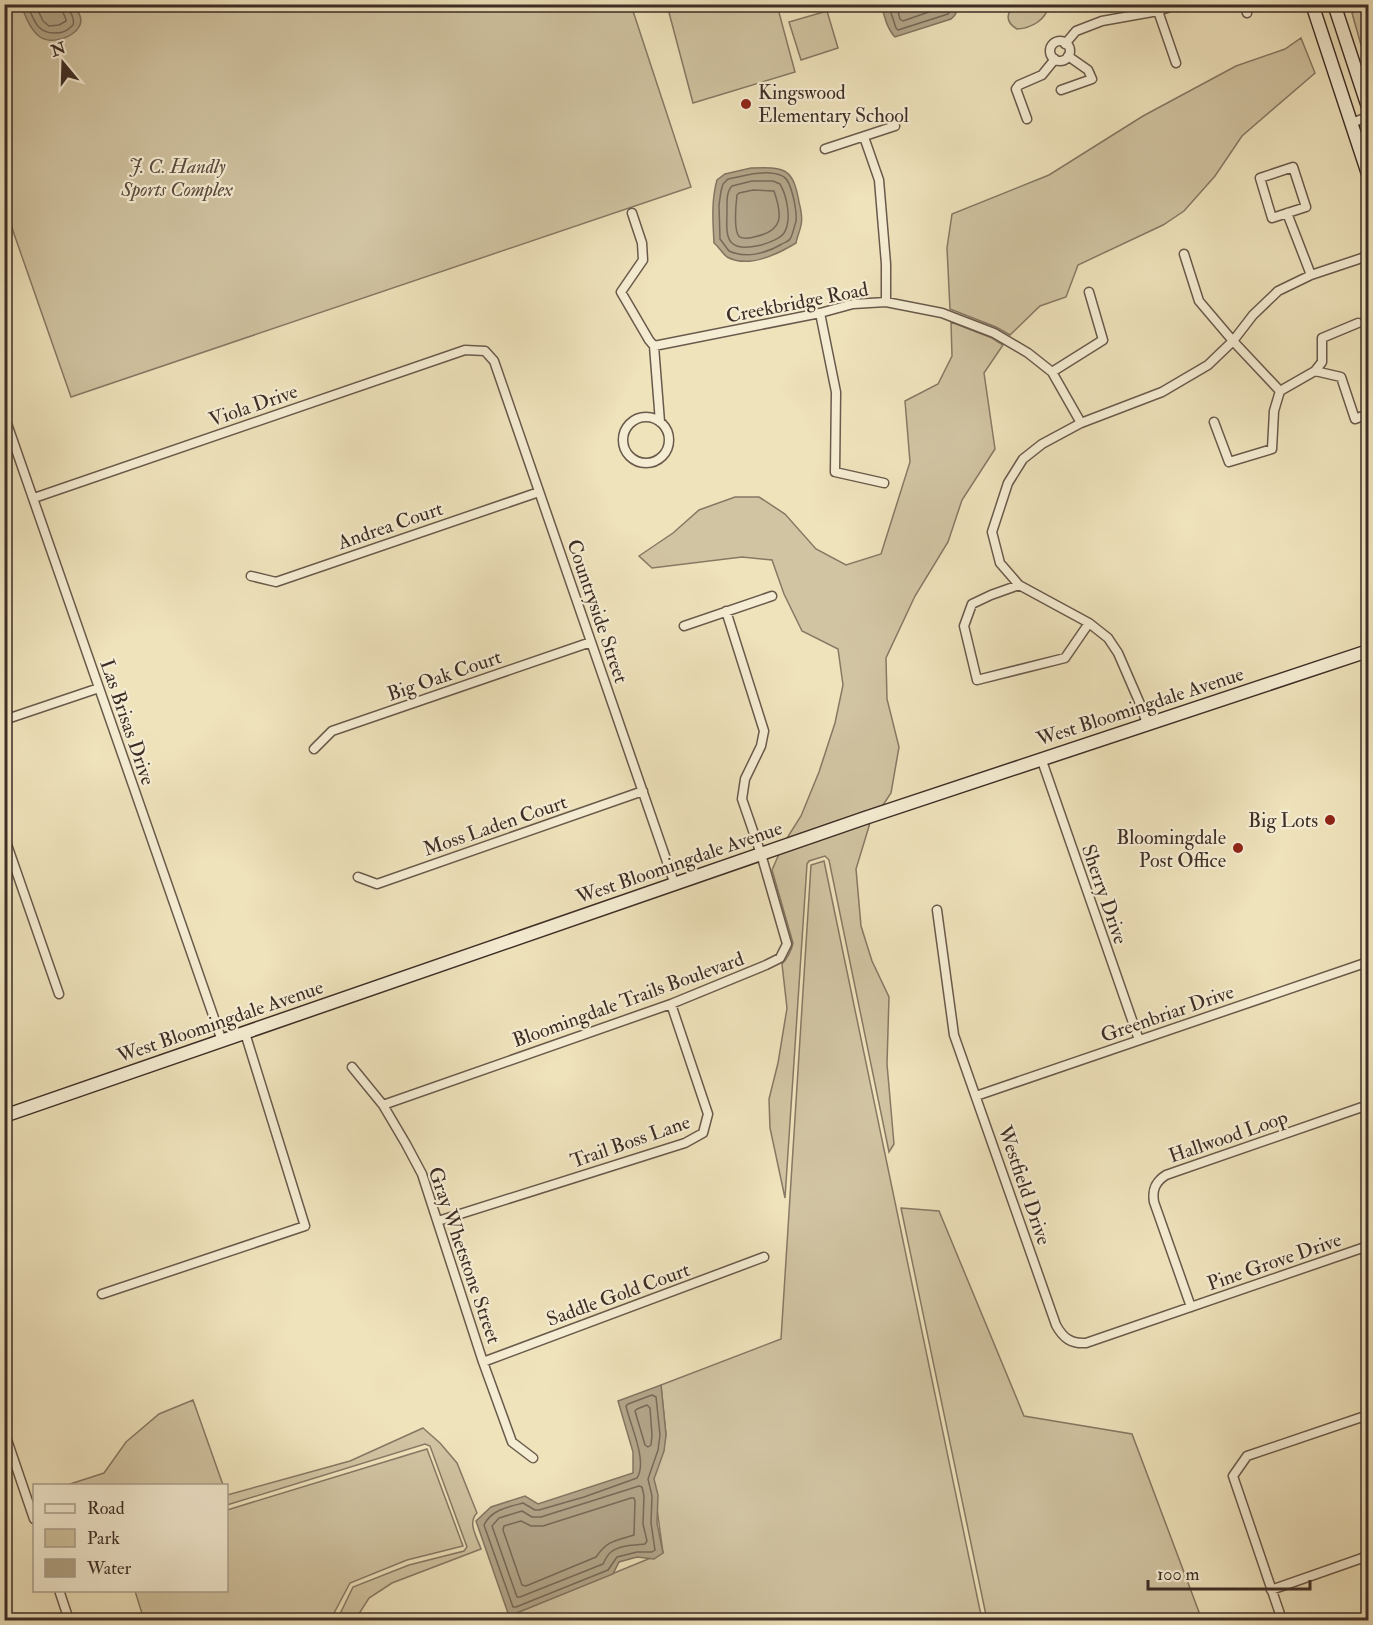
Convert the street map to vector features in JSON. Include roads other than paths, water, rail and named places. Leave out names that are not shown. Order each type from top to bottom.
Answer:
[{"type":"main road","points":[[1312,4],[1368,174]]},
{"type":"main road","points":[[1334,4],[1368,107]]},
{"type":"main road","name":"West Bloomingdale Avenue","points":[[4,1116],[1041,758],[1368,651]]},
{"type":"street","points":[[1065,44],[1076,31],[1101,21],[1158,11],[1178,4]]},
{"type":"street","points":[[1158,11],[1176,63]]},
{"type":"street","points":[[1058,42],[1065,44],[1069,51],[1068,56],[1063,60],[1055,59],[1050,54],[1051,47],[1058,42]]},
{"type":"street","points":[[1061,90],[1092,79],[1088,70],[1068,56]]},
{"type":"street","points":[[1027,119],[1016,89],[1019,85],[1042,75],[1055,59]]},
{"type":"street","points":[[1351,123],[1368,117]]},
{"type":"street","points":[[825,149],[895,126]]},
{"type":"street","points":[[864,137],[879,180],[886,264],[886,302]]},
{"type":"street","points":[[1293,167],[1306,207],[1287,213],[1272,218],[1260,178],[1293,167]]},
{"type":"street","points":[[632,213],[642,243],[643,260],[621,292],[654,346],[660,422],[669,434],[668,449],[658,460],[651,463],[636,461],[626,450],[624,435],[627,428],[638,419],[646,417],[660,422]]},
{"type":"street","points":[[1287,213],[1311,275]]},
{"type":"street","points":[[1184,254],[1199,301],[1280,391]]},
{"type":"street","points":[[1147,724],[1118,653],[1108,638],[1089,623],[1019,585],[1000,563],[992,532],[1008,483],[1023,459],[1042,444],[1081,423],[1162,392],[1208,365],[1278,291],[1311,275],[1368,256]]},
{"type":"street","points":[[1052,372],[1103,340],[1089,292]]},
{"type":"street","name":"Creekbridge Road","points":[[654,346],[820,313],[853,304],[886,302],[942,313],[994,333],[1028,352],[1052,372],[1081,423]]},
{"type":"street","points":[[820,313],[836,392],[836,472],[884,483]]},
{"type":"street","points":[[1214,422],[1229,462],[1272,449],[1274,411],[1280,391],[1315,371],[1322,362],[1322,338],[1359,323]]},
{"type":"street","name":"Viola Drive","points":[[34,498],[465,350],[484,351]]},
{"type":"street","name":"Countryside Street","points":[[484,351],[494,361],[675,885]]},
{"type":"street","points":[[1315,371],[1341,377],[1355,419],[1368,414]]},
{"type":"street","name":"Las Brisas Drive","points":[[4,415],[222,1041]]},
{"type":"street","name":"Andrea Court","points":[[251,576],[276,582],[539,492]]},
{"type":"street","points":[[1019,585],[991,594],[972,604],[964,626],[977,680],[1065,658],[1089,623]]},
{"type":"street","points":[[684,626],[772,596]]},
{"type":"street","name":"Bloomingdale Trails Boulevard","points":[[383,1105],[670,1004],[780,958],[787,944],[761,854],[742,799],[745,779],[761,746],[764,731],[726,611]]},
{"type":"street","name":"Big Oak Court","points":[[314,749],[332,731],[591,642]]},
{"type":"street","points":[[4,720],[99,688]]},
{"type":"street","name":"Sherry Drive","points":[[1041,758],[1139,1040]]},
{"type":"street","name":"Moss Laden Court","points":[[358,877],[377,884],[643,792]]},
{"type":"street","points":[[4,836],[59,994]]},
{"type":"street","name":"Westfield Drive","points":[[937,910],[954,1035],[1056,1325],[1063,1336],[1072,1342],[1086,1343],[1191,1307]]},
{"type":"street","name":"Greenbriar Drive","points":[[976,1096],[1368,962]]},
{"type":"street","name":"Trail Boss Lane","points":[[438,1221],[685,1143],[703,1133],[708,1114],[670,1004]]},
{"type":"street","points":[[102,1294],[305,1226],[245,1033]]},
{"type":"street","name":"Gray Whetstone Street","points":[[352,1067],[383,1105],[422,1174],[483,1362],[512,1442],[532,1458]]},
{"type":"street","name":"Hallwood Loop","points":[[1191,1307],[1154,1202],[1153,1190],[1157,1181],[1166,1174],[1368,1105]]},
{"type":"street","name":"Pine Grove Drive","points":[[1191,1307],[1368,1246]]},
{"type":"street","name":"Saddle Gold Court","points":[[483,1362],[764,1257]]},
{"type":"street","points":[[1282,1620],[1233,1476],[1247,1456],[1368,1415]]},
{"type":"street","points":[[4,1431],[33,1516]]},
{"type":"street","points":[[1271,1590],[1368,1556]]},
{"type":"street","points":[[60,1592],[69,1620]]},
{"type":"water","points":[[21,5],[70,5],[81,20],[79,27],[73,33],[57,40],[40,37],[26,18]]},
{"type":"water","points":[[882,5],[955,5],[956,11],[951,19],[895,37],[886,22]]},
{"type":"water","points":[[751,168],[779,169],[790,176],[797,190],[801,227],[796,243],[781,252],[754,261],[736,260],[727,257],[714,243],[715,188],[717,180],[725,174]]},
{"type":"water","points":[[661,1385],[666,1435],[664,1451],[654,1479],[658,1495],[657,1523],[663,1553],[654,1559],[637,1557],[619,1562],[613,1574],[509,1616],[476,1521],[491,1507],[525,1496],[538,1504],[633,1473],[633,1452],[618,1401]]},
{"type":"place","name":"Kingswood Elementary School","points":[[746,104]]},
{"type":"place","name":"Big Lots","points":[[1330,820]]},
{"type":"place","name":"Bloomingdale Post Office","points":[[1238,848]]},
{"type":"park label","name":"J. C. Handly Sports Complex","points":[[177,178]]}]
